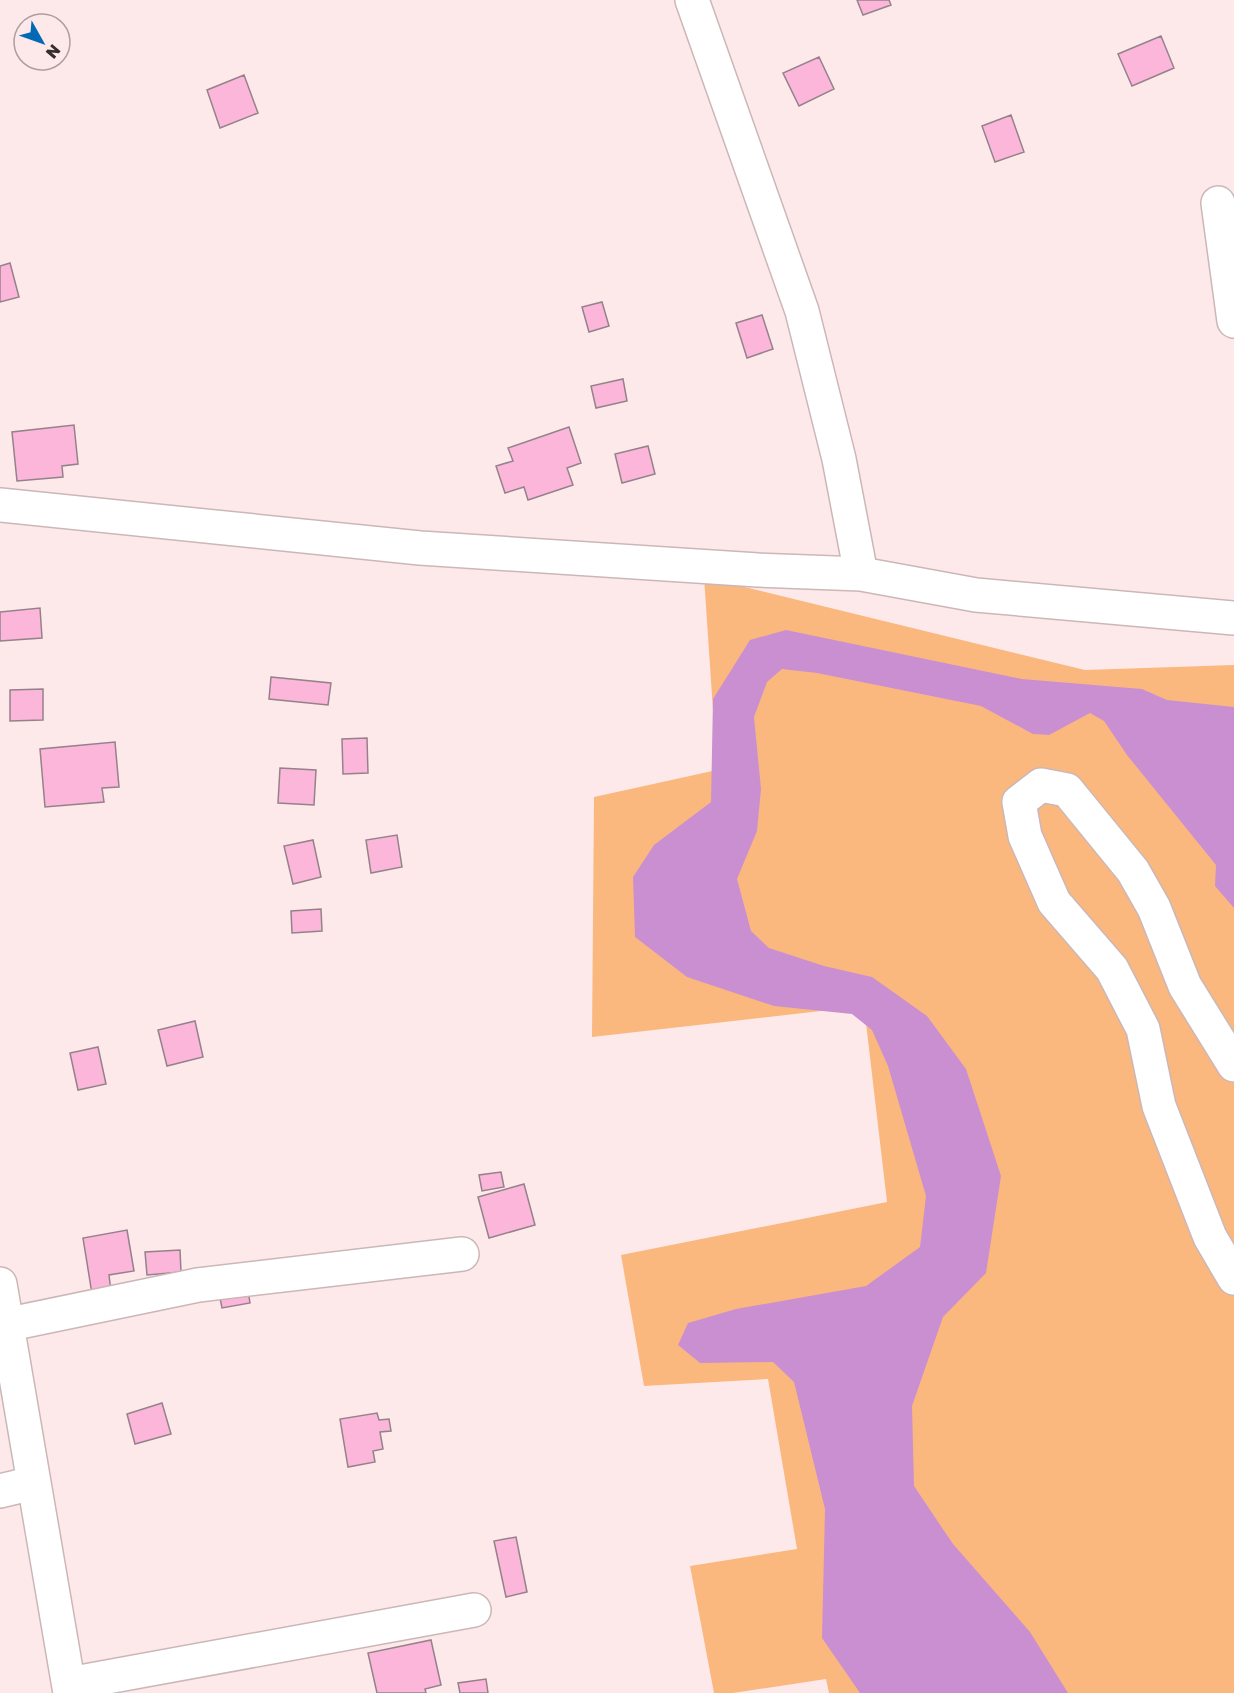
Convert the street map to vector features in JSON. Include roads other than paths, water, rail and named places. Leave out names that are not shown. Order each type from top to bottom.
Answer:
[{"type":"street","points":[[692,0],[802,311],[839,459],[861,574]]},
{"type":"street","points":[[1218,203],[1234,321]]},
{"type":"street","points":[[0,505],[420,548],[758,570],[861,574],[976,595],[1234,618]]},
{"type":"street","points":[[1234,1065],[1185,986],[1154,908],[1133,871],[1067,790],[1041,785],[1019,802],[1025,836],[1054,902],[1112,969],[1143,1029],[1159,1106],[1210,1237],[1234,1278]]},
{"type":"street","points":[[3,1325],[198,1285],[462,1254]]},
{"type":"street","points":[[0,1284],[3,1325],[70,1689],[474,1610]]},
{"type":"street","points":[[0,1491],[33,1483]]}]
